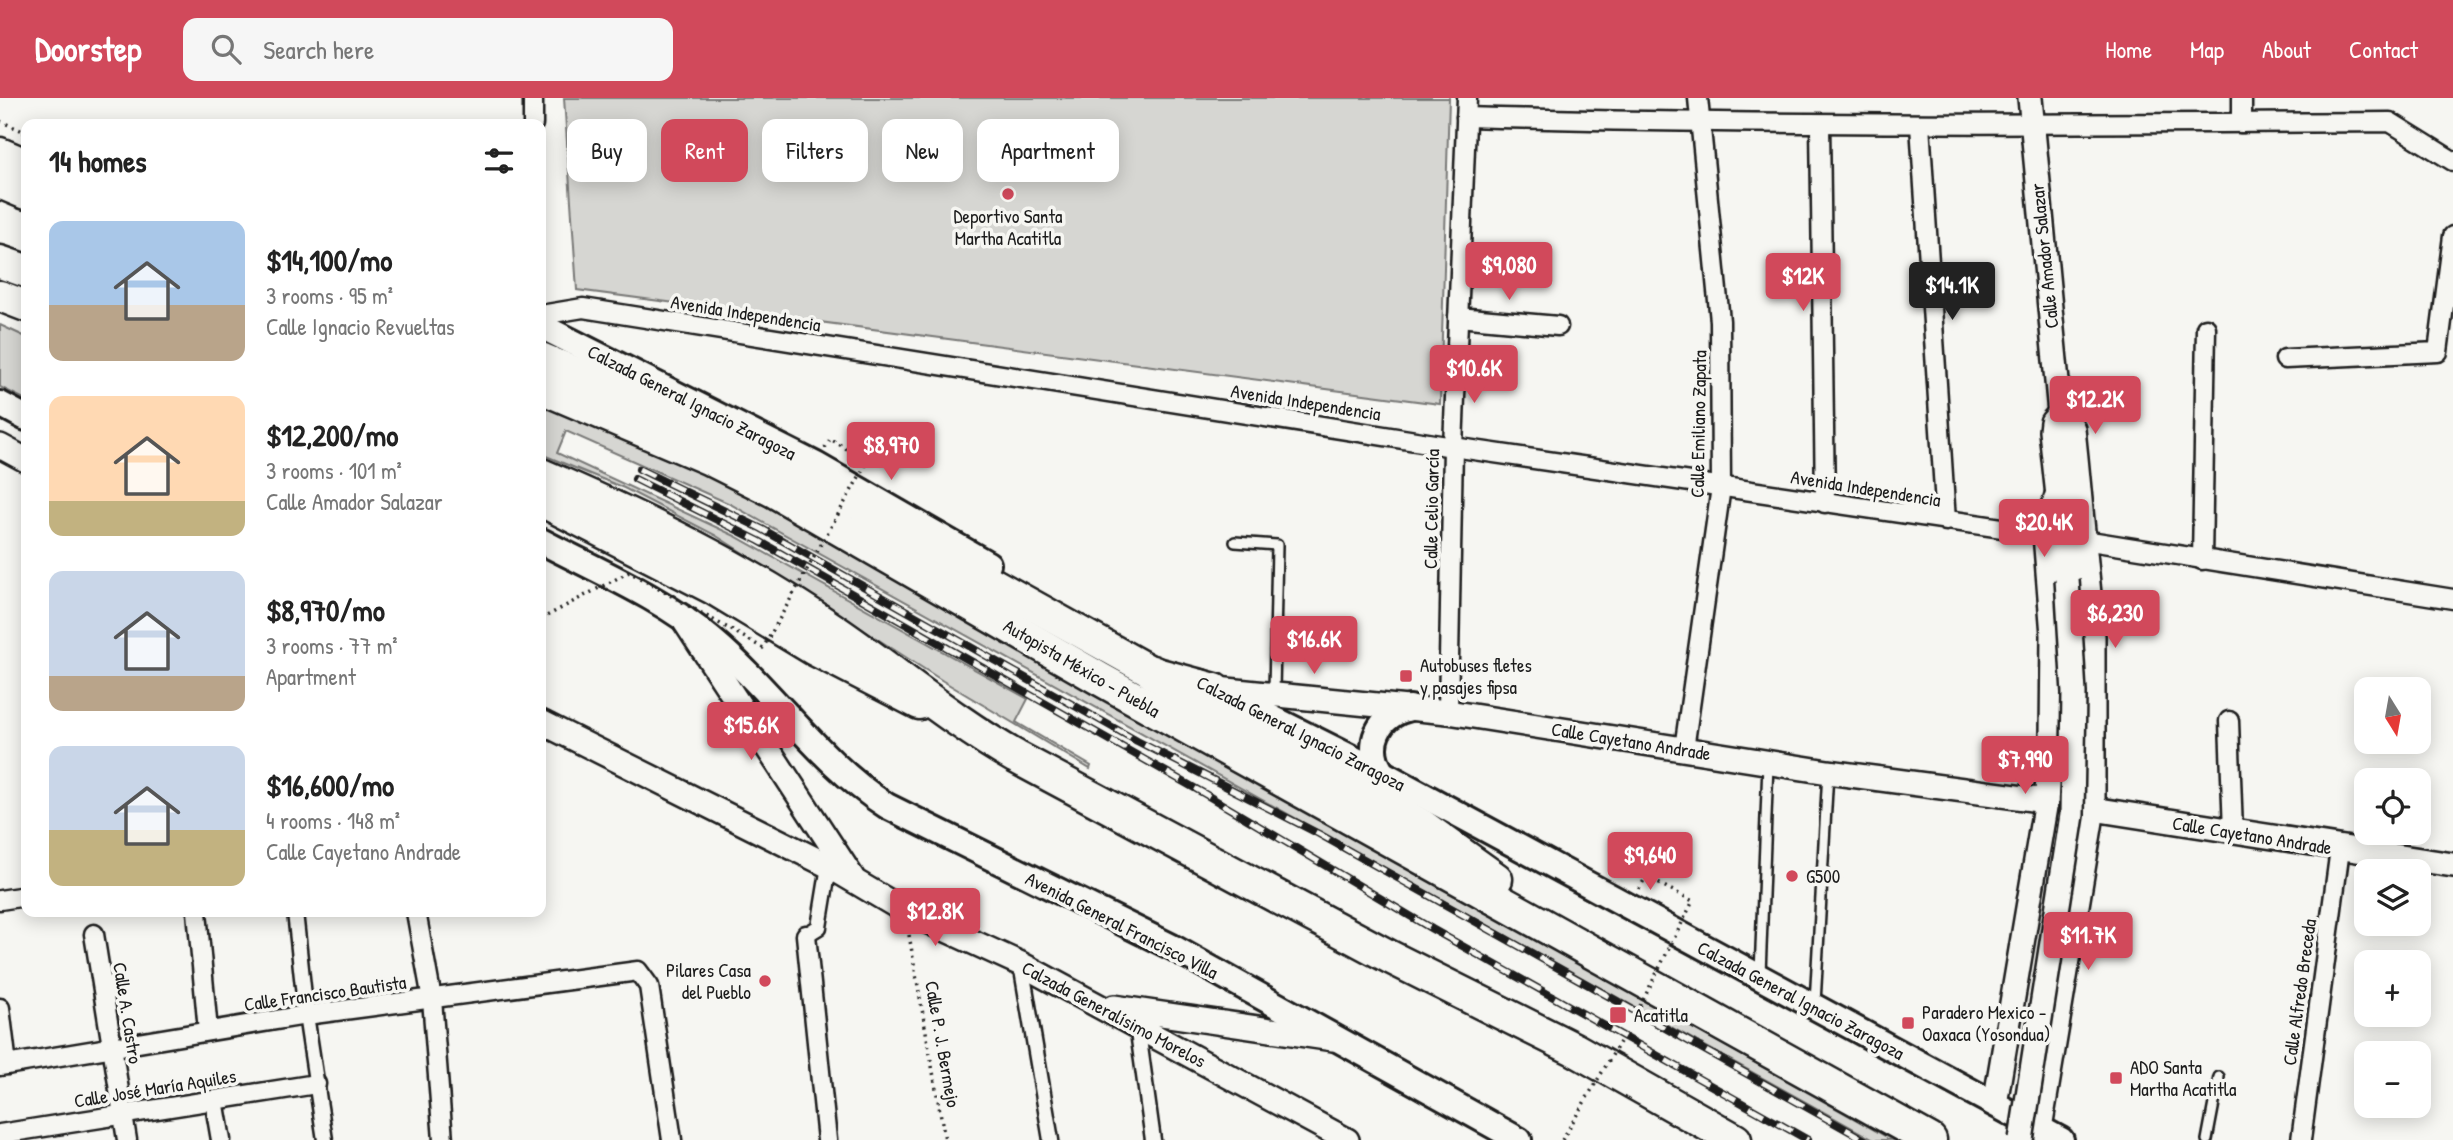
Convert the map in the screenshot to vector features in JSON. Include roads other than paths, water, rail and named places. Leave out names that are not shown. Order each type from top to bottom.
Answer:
[{"type":"highway","points":[[0,153],[21,162]]},
{"type":"highway","points":[[0,183],[21,191]]},
{"type":"highway","points":[[0,262],[21,269]]},
{"type":"highway","points":[[0,296],[21,304]]},
{"type":"highway","name":"Calzada General Ignacio Zaragoza","points":[[546,360],[673,413],[788,469],[1152,672],[1215,689]]},
{"type":"highway","name":"Autopista México - Puebla","points":[[546,389],[708,458],[774,491],[1100,679],[1617,965]]},
{"type":"highway","points":[[546,500],[646,520],[742,571],[833,629],[978,736]]},
{"type":"highway","points":[[546,501],[713,589],[814,650],[1390,957],[1574,1049],[1735,1140]]},
{"type":"highway","points":[[1152,672],[1422,826],[1617,965],[1930,1140]]},
{"type":"main road","name":"Calzada General Ignacio Zaragoza","points":[[546,329],[816,465],[1121,641],[1382,773],[1995,1104],[2041,1136]]},
{"type":"main road","points":[[0,404],[21,415]]},
{"type":"main road","name":"Avenida General Francisco Villa","points":[[546,544],[681,616],[713,640],[810,740],[874,797],[916,822],[1172,947],[1519,1140]]},
{"type":"main road","points":[[1382,773],[1373,748],[1377,731],[1390,715],[1410,708]]},
{"type":"street","points":[[533,98],[533,119]]},
{"type":"street","name":"Calle Celio García","points":[[1448,712],[1453,447],[1467,98]]},
{"type":"street","name":"Calle Emiliano Zapata","points":[[1684,749],[1721,487],[1720,321],[1698,98]]},
{"type":"street","name":"Calle Amador Salazar","points":[[1995,1104],[2046,801],[2052,737],[2053,635],[2068,494],[2051,431],[2052,422],[2060,413],[2030,98]]},
{"type":"street","points":[[2242,98],[2242,123]]},
{"type":"street","points":[[1466,117],[1701,124],[2390,122],[2453,161]]},
{"type":"street","points":[[1820,124],[1825,503]]},
{"type":"street","points":[[1920,125],[1946,521]]},
{"type":"street","points":[[2286,359],[2438,352],[2453,236]]},
{"type":"street","name":"Avenida Independencia","points":[[546,314],[583,308],[1453,447],[2453,599]]},
{"type":"street","points":[[1458,317],[1558,326]]},
{"type":"street","points":[[2202,560],[2206,328]]},
{"type":"street","points":[[0,446],[21,457]]},
{"type":"street","name":"Calle Amador Salazar","points":[[2041,1136],[2071,815],[2074,693],[2065,538],[2068,494]]},
{"type":"street","name":"Calle Amador Salazar","points":[[2041,1136],[2092,808],[2093,636],[2065,538]]},
{"type":"street","points":[[681,616],[857,884]]},
{"type":"street","name":"Calle Cayetano Andrade","points":[[1215,689],[1448,712],[1828,772],[2046,801]]},
{"type":"street","points":[[2229,721],[2233,832]]},
{"type":"street","name":"Calzada Generalísimo Morelos","points":[[546,724],[829,866],[905,911],[1021,964],[1347,1140]]},
{"type":"street","name":"Calle Cayetano Andrade","points":[[2092,808],[2453,865]]},
{"type":"street","name":"Calle Alfredo Breceda","points":[[2301,1140],[2340,849]]},
{"type":"street","points":[[827,1140],[806,935],[819,927],[829,866]]},
{"type":"street","points":[[0,900],[21,897]]},
{"type":"street","points":[[197,917],[208,1031]]},
{"type":"street","points":[[296,917],[306,1015],[325,1140]]},
{"type":"street","points":[[417,917],[432,999],[443,1140]]},
{"type":"street","name":"Calle A. Castro","points":[[94,934],[127,1140]]},
{"type":"street","points":[[1021,964],[1051,1140]]},
{"type":"street","name":"Calle Francisco Bautista","points":[[4,1065],[306,1015],[638,971],[649,986],[672,1140]]},
{"type":"street","points":[[1097,1004],[1343,1040]]},
{"type":"street","points":[[0,1008],[4,1065]]},
{"type":"street","points":[[1137,1025],[1153,1140]]},
{"type":"street","name":"Calle José María Aquiles","points":[[0,1135],[316,1084]]},
{"type":"street","points":[[214,1100],[221,1140]]},
{"type":"street","points":[[1286,1106],[1312,1140]]},
{"type":"lane","points":[[1235,542],[1277,545],[1274,694]]},
{"type":"lane","points":[[1760,979],[1768,763]]},
{"type":"lane","points":[[1815,1008],[1828,772]]},
{"type":"lane","points":[[2207,1140],[2219,1077]]},
{"type":"railway","points":[[639,469],[762,529],[1137,741],[1319,834],[1865,1140]]},
{"type":"railway","points":[[635,479],[759,541],[1205,794],[1432,929],[1808,1140]]},
{"type":"place","name":"Deportivo Santa Martha Acatitla","points":[[1008,194]]},
{"type":"place","name":"Autobuses fletes y pasajes fipsa","points":[[1406,676]]},
{"type":"place","name":"G500","points":[[1792,876]]},
{"type":"place","name":"Pilares Casa del Pueblo","points":[[765,981]]},
{"type":"place","name":"Acatitla","points":[[1618,1015]]},
{"type":"place","name":"Paradero Mexico - Oaxaca (Yosondua)","points":[[1908,1023]]},
{"type":"place","name":"ADO Santa Martha Acatitla","points":[[2116,1078]]}]
